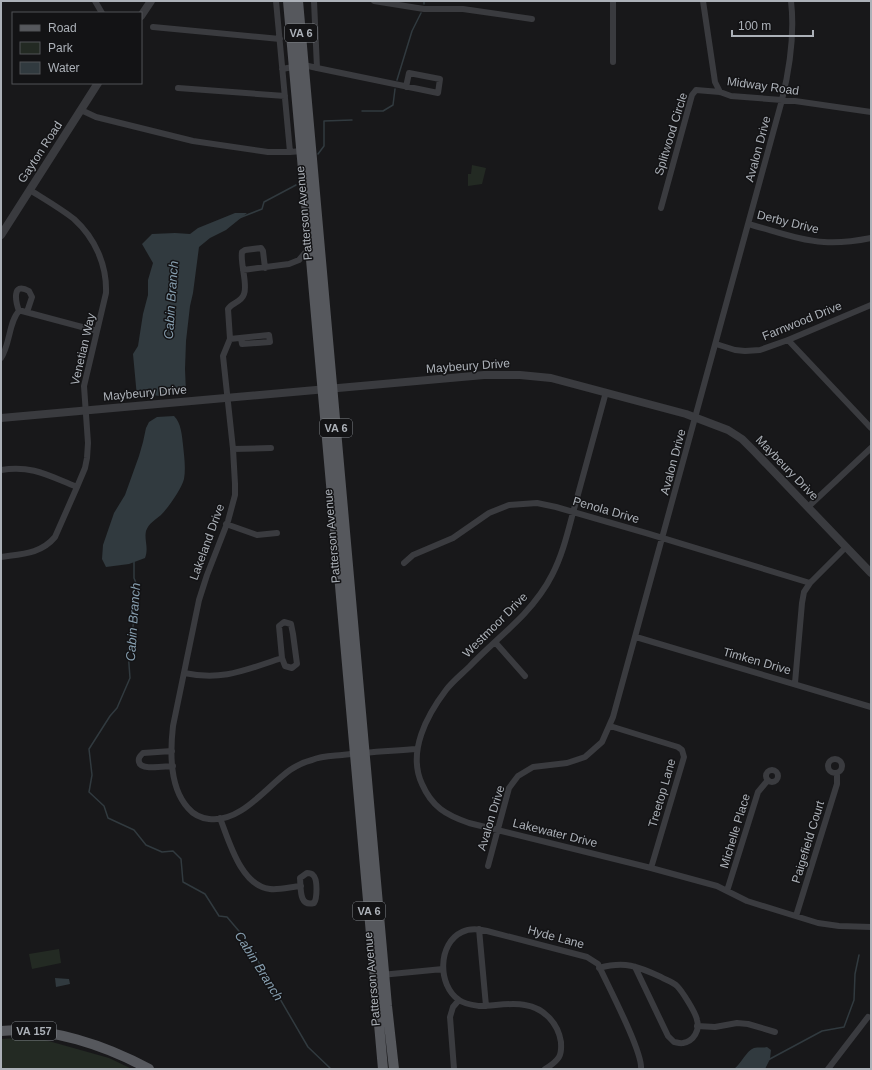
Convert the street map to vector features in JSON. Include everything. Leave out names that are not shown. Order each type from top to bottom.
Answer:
[{"type":"main road","name":"Patterson Avenue","points":[[288,1],[299,66],[328,389],[380,975],[383,1069]]},
{"type":"main road","name":"Patterson Avenue","points":[[298,1],[302,150],[310,246],[328,389]]},
{"type":"main road","name":"Patterson Avenue","points":[[380,975],[394,1069]]},
{"type":"main road","name":"VA 157","points":[[1,1031],[28,1030],[85,1042],[128,1057],[149,1069]]},
{"type":"street","points":[[95,1],[101,12]]},
{"type":"street","points":[[142,14],[151,1]]},
{"type":"street","points":[[276,1],[290,152]]},
{"type":"street","points":[[314,1],[317,68]]},
{"type":"street","points":[[374,1],[424,9],[463,9],[532,20]]},
{"type":"street","points":[[613,1],[613,62]]},
{"type":"street","name":"Midway Road","points":[[703,1],[716,82],[720,92],[731,96],[782,100],[871,112]]},
{"type":"street","name":"Avalon Drive","points":[[488,866],[509,788],[518,776],[533,767],[567,763],[585,757],[602,742],[610,726],[636,637],[782,100],[791,61],[793,44],[791,1]]},
{"type":"street","points":[[153,27],[280,39]]},
{"type":"street","points":[[282,69],[299,66],[317,68],[406,87],[438,93],[440,79],[410,73],[406,87]]},
{"type":"street","name":"Gayton Road","points":[[1,235],[97,84]]},
{"type":"street","points":[[178,88],[285,96]]},
{"type":"street","name":"Splitwood Circle","points":[[661,208],[692,95],[696,90],[720,92]]},
{"type":"street","points":[[81,110],[96,117],[193,140],[268,152],[290,152],[302,150]]},
{"type":"street","name":"Venetian Way","points":[[1,557],[39,550],[53,540],[77,487],[87,454],[84,386],[104,305],[107,284],[99,253],[86,233],[74,219],[30,190]]},
{"type":"street","name":"Derby Drive","points":[[748,224],[823,242],[871,238]]},
{"type":"street","points":[[243,270],[290,264],[296,261],[310,246]]},
{"type":"street","name":"Lakeland Drive","points":[[220,818],[204,818],[190,810],[182,801],[178,792],[173,766],[173,726],[199,600],[226,524],[234,495],[235,484],[233,449],[223,356],[230,339],[228,309],[231,305],[240,300],[245,292],[242,252],[245,250],[260,248],[263,251],[264,268]]},
{"type":"street","points":[[19,311],[15,298],[18,291],[24,289],[32,294],[32,299],[27,312]]},
{"type":"street","name":"Farnwood Drive","points":[[716,344],[728,349],[745,351],[760,350],[788,340],[871,305]]},
{"type":"street","points":[[19,311],[98,331]]},
{"type":"street","points":[[1,358],[7,345],[14,318],[19,311]]},
{"type":"street","points":[[230,339],[241,338]]},
{"type":"street","points":[[788,340],[819,375],[871,428]]},
{"type":"street","name":"Maybeury Drive","points":[[1,418],[463,376],[520,374],[551,378],[696,418],[728,430],[742,439],[871,573]]},
{"type":"street","name":"Westmoor Drive","points":[[417,749],[424,729],[432,713],[447,689],[458,676],[525,613],[544,589],[560,558],[606,392]]},
{"type":"street","points":[[233,449],[271,448]]},
{"type":"street","points":[[808,507],[871,448]]},
{"type":"street","points":[[1,470],[20,468],[37,471],[77,487]]},
{"type":"street","name":"Penola Drive","points":[[404,563],[413,555],[453,538],[489,513],[504,507],[522,503],[537,503],[556,507],[663,538],[810,583]]},
{"type":"street","points":[[226,524],[257,535],[278,533]]},
{"type":"street","points":[[795,683],[804,592],[810,583],[846,547]]},
{"type":"street","points":[[287,622],[292,626],[297,664],[292,668],[287,668],[282,658],[279,626],[282,623],[287,622]]},
{"type":"street","name":"Timken Drive","points":[[636,637],[795,683],[871,707]]},
{"type":"street","points":[[495,642],[525,676]]},
{"type":"street","points":[[184,673],[210,677],[226,675],[282,658]]},
{"type":"street","name":"Treetop Lane","points":[[610,726],[678,747],[682,750],[684,757],[651,868]]},
{"type":"street","points":[[301,886],[269,889],[260,886],[249,879],[235,855],[220,818],[229,817],[253,802],[291,769],[313,759],[360,753],[417,749]]},
{"type":"street","name":"Lakewater Drive","points":[[417,749],[416,762],[420,779],[428,796],[439,809],[454,818],[717,886],[728,890],[747,901],[818,923],[839,926],[871,927]]},
{"type":"street","points":[[172,751],[145,753],[140,756],[139,761],[141,765],[145,767],[173,766]]},
{"type":"street","name":"Paigefield Court","points":[[796,916],[838,784],[837,773]]},
{"type":"street","name":"Michelle Place","points":[[728,890],[758,792],[768,780]]},
{"type":"street","points":[[307,872],[314,875],[317,896],[314,903],[309,904],[303,900],[301,886],[300,878],[302,875],[307,872]]},
{"type":"street","points":[[479,929],[486,1006]]},
{"type":"street","name":"Hyde Lane","points":[[443,969],[445,952],[451,940],[467,930],[479,929],[587,957],[598,964],[632,1037],[642,1064],[641,1069]]},
{"type":"street","points":[[599,968],[625,964],[635,967],[645,970],[676,985],[686,999],[697,1020],[698,1031],[692,1038],[683,1043],[674,1042],[668,1036],[645,985],[635,967]]},
{"type":"street","points":[[380,975],[443,969],[449,989],[459,1000],[473,1005],[486,1006],[517,1004],[539,1009],[552,1020],[560,1034],[562,1050],[553,1064],[545,1069]]},
{"type":"street","points":[[454,1069],[450,1017],[453,1007],[459,1000]]},
{"type":"street","points":[[828,1069],[868,1017]]},
{"type":"street","points":[[698,1026],[715,1027],[737,1023],[748,1024],[775,1032]]},
{"type":"green space","points":[[472,165],[486,168],[482,184],[468,186],[468,174],[471,174]]},
{"type":"green space","points":[[59,949],[61,963],[32,969],[29,954]]},
{"type":"green space","points":[[17,1038],[45,1040],[109,1058],[132,1069],[1,1069],[1,1039]]},
{"type":"water","points":[[235,213],[247,213],[226,230],[210,238],[199,247],[186,341],[186,393],[159,396],[148,394],[137,397],[133,354],[138,346],[143,314],[148,295],[148,280],[153,263],[142,244],[152,234],[190,234],[198,228]]},
{"type":"water","points":[[174,416],[180,426],[182,437],[185,466],[183,483],[167,508],[147,528],[147,551],[145,558],[129,564],[106,567],[102,559],[103,545],[114,513],[125,495],[139,456],[146,428],[149,422],[157,417]]},
{"type":"water","points":[[55,978],[69,979],[70,984],[56,987]]},
{"type":"water","points":[[767,1047],[771,1050],[770,1059],[765,1069],[734,1069],[754,1048]]},
{"type":"waterway","name":"Cabin Branch","points":[[397,80],[412,31],[421,13]]},
{"type":"waterway","name":"Cabin Branch","points":[[362,111],[383,111],[393,105],[395,89]]},
{"type":"waterway","name":"Cabin Branch","points":[[318,154],[324,146],[324,121],[352,120]]},
{"type":"waterway","name":"Cabin Branch","points":[[239,218],[262,209],[264,202],[296,185]]},
{"type":"waterway","name":"Cabin Branch","points":[[134,562],[134,578],[138,588],[132,609],[135,616],[128,651],[130,678],[117,708],[110,716],[89,749],[92,775],[89,792],[104,806],[108,818],[134,830],[146,845],[162,852],[173,851],[181,859],[183,882],[205,894],[219,916],[227,917],[244,937],[308,1047],[331,1069]]},
{"type":"waterway","points":[[768,1060],[822,1031],[844,1027],[854,1000],[855,974],[859,955]]}]
